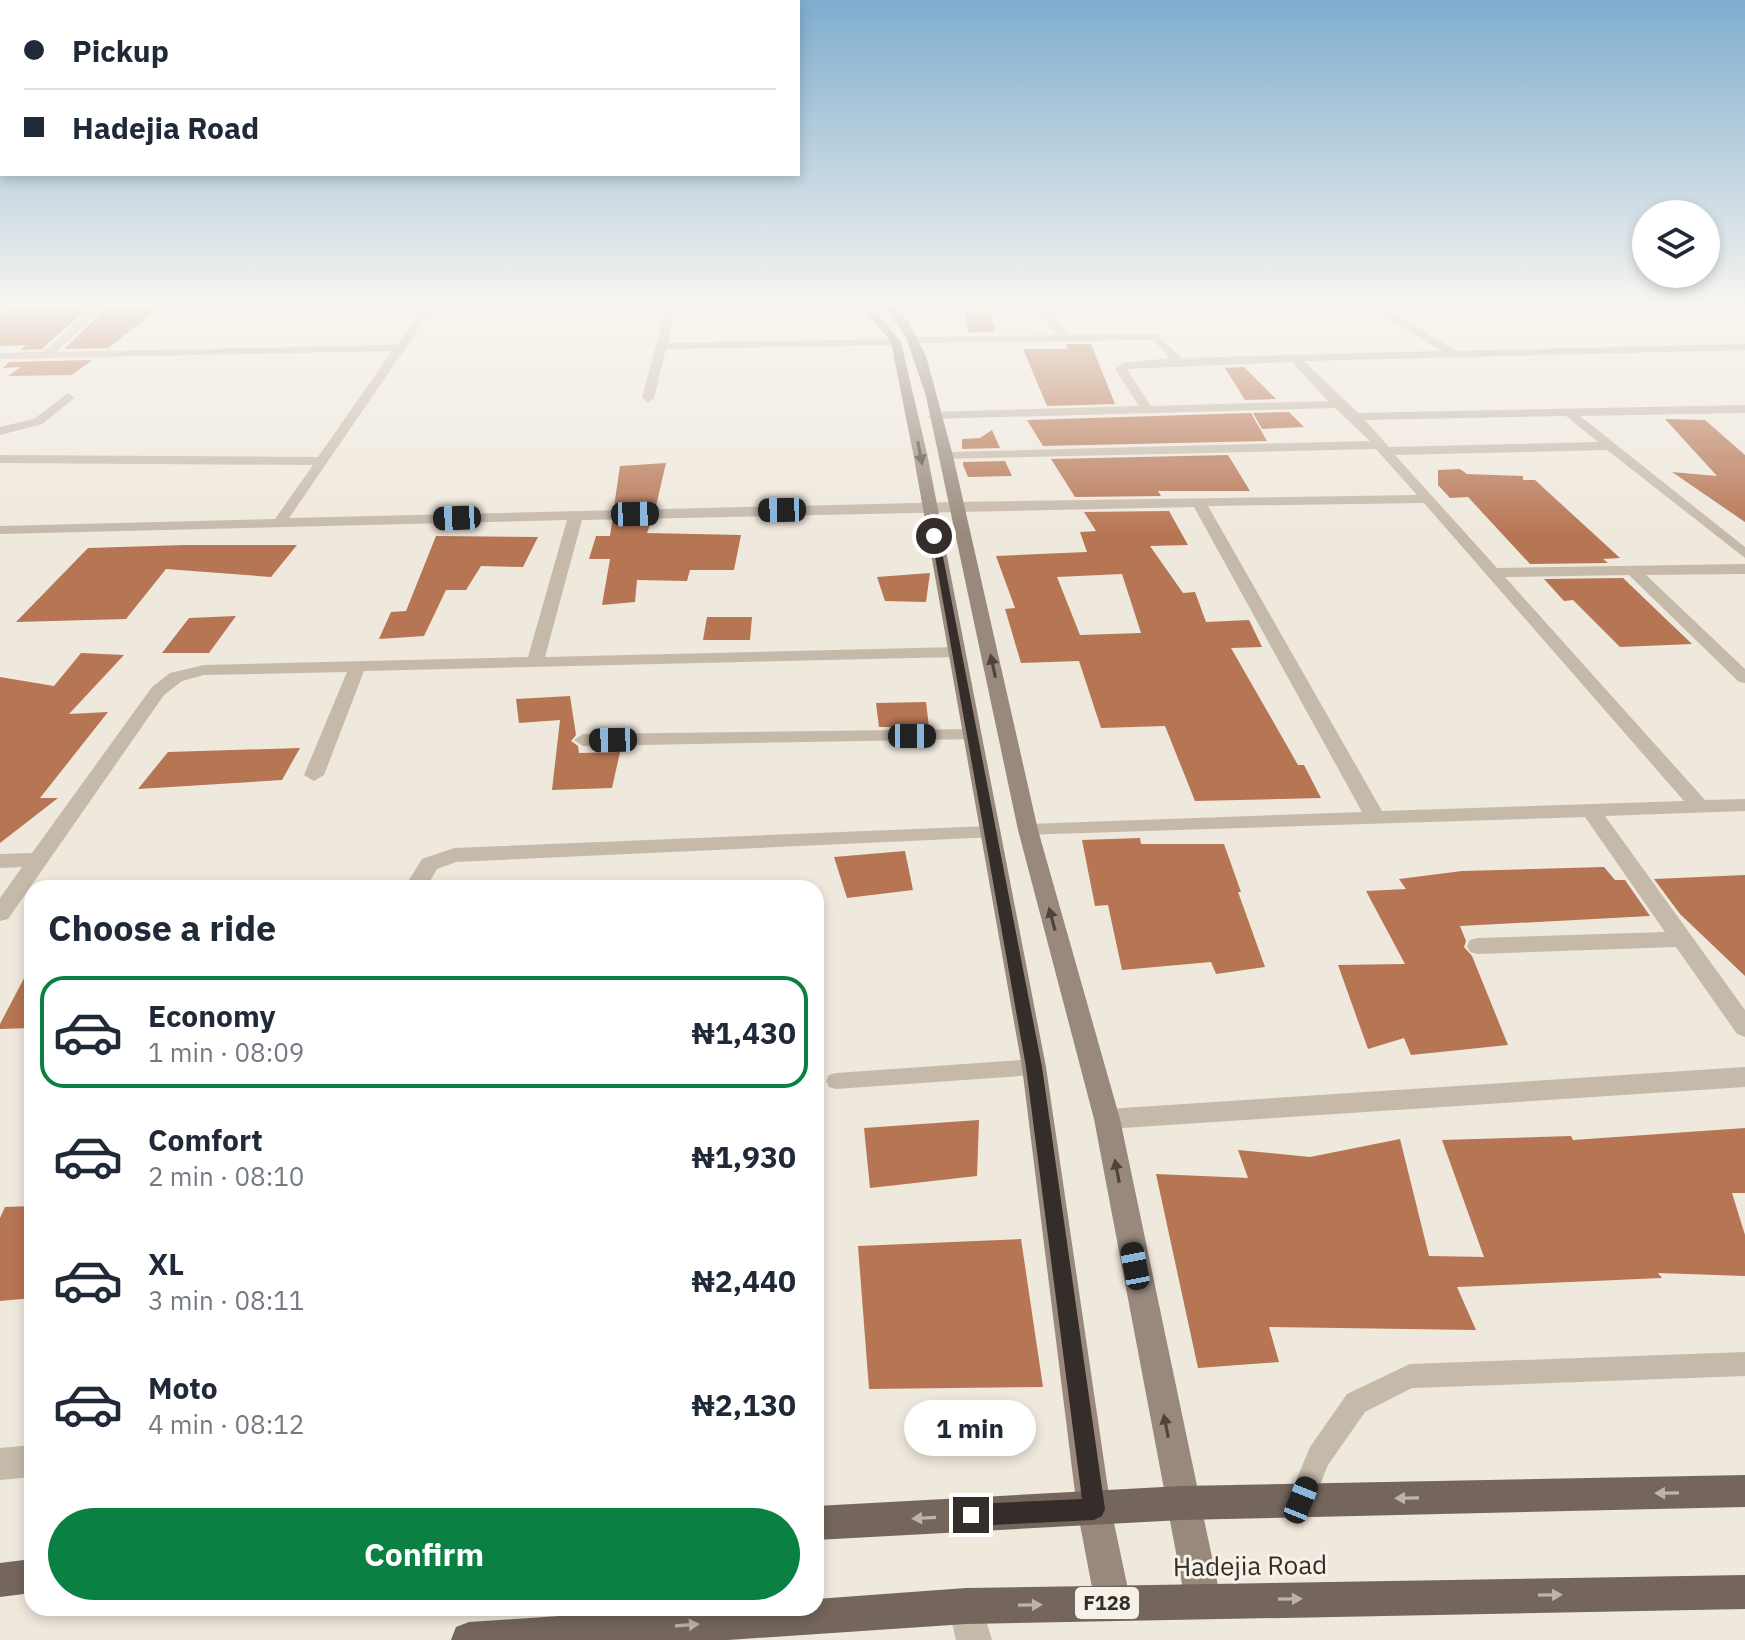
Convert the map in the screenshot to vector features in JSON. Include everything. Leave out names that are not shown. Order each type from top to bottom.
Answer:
[{"type":"main road","points":[[824,1523],[1181,1503],[1745,1491]]},
{"type":"main road","points":[[0,1580],[24,1577]]},
{"type":"main road","name":"Hadejia Road","points":[[824,1616],[966,1606],[1745,1592]]},
{"type":"main road","name":"Hadejia Road","points":[[469,1640],[820,1616]]},
{"type":"street","points":[[279,523],[377,382]]},
{"type":"street","points":[[648,398],[652,382]]},
{"type":"street","points":[[912,382],[929,507],[1034,1067],[1094,1509],[1113,1603]]},
{"type":"street","points":[[927,382],[947,456],[1028,830],[1107,1119],[1181,1503],[1203,1600]]},
{"type":"street","points":[[1129,382],[1147,409]]},
{"type":"street","points":[[1317,382],[1355,417],[1699,806]]},
{"type":"street","points":[[0,431],[29,427],[43,421],[68,397]]},
{"type":"street","points":[[934,416],[1338,404]]},
{"type":"street","points":[[1355,417],[1571,415],[1745,409]]},
{"type":"street","points":[[1571,415],[1745,554]]},
{"type":"street","points":[[947,456],[1611,446]]},
{"type":"street","points":[[0,459],[322,461]]},
{"type":"street","points":[[0,530],[957,506],[1427,499]]},
{"type":"street","points":[[1199,503],[1376,819]]},
{"type":"street","points":[[535,662],[576,515]]},
{"type":"street","points":[[1493,573],[1745,569]]},
{"type":"street","points":[[1634,572],[1745,678]]},
{"type":"street","points":[[0,914],[158,691],[176,677],[204,670],[957,652]]},
{"type":"street","points":[[314,775],[358,666]]},
{"type":"street","points":[[583,740],[972,735]]},
{"type":"street","points":[[1028,830],[1745,805]]},
{"type":"street","points":[[1591,811],[1745,1028]]},
{"type":"street","points":[[420,880],[429,864],[454,855],[989,832]]},
{"type":"street","points":[[0,861],[38,860]]},
{"type":"street","points":[[1478,946],[1681,939]]},
{"type":"street","points":[[1107,1119],[1745,1077]]},
{"type":"street","points":[[0,1464],[24,1462]]},
{"type":"street","points":[[966,1606],[974,1640]]},
{"type":"lane","points":[[836,1081],[1034,1067]]},
{"type":"lane","points":[[1301,1500],[1319,1456],[1356,1403],[1410,1376],[1745,1364]]},
{"type":"building","points":[[1037,382],[1106,382],[1115,404],[1047,406]]},
{"type":"building","points":[[1233,382],[1259,382],[1276,399],[1245,400]]},
{"type":"building","points":[[1289,412],[1304,427],[1262,429],[1253,413]]},
{"type":"building","points":[[1251,413],[1267,441],[1043,446],[1027,420]]},
{"type":"building","points":[[1665,419],[1705,420],[1745,455],[1745,522],[1672,472],[1717,476]]},
{"type":"building","points":[[992,430],[1000,448],[962,449],[962,439],[980,438]]},
{"type":"building","points":[[1228,455],[1250,491],[1158,491],[1161,496],[1075,497],[1051,459]]},
{"type":"building","points":[[1005,461],[1012,476],[968,477],[963,465],[963,462]]},
{"type":"building","points":[[666,463],[656,506],[614,507],[620,466]]},
{"type":"building","points":[[1460,469],[1467,474],[1523,476],[1523,480],[1535,480],[1620,558],[1603,559],[1608,563],[1530,564],[1468,497],[1450,498],[1438,485],[1438,470]]},
{"type":"building","points":[[1169,511],[1188,545],[1150,546],[1183,593],[1195,592],[1206,622],[1249,620],[1262,647],[1231,648],[1298,765],[1304,765],[1321,798],[1195,801],[1165,726],[1101,728],[1079,661],[1021,663],[1005,609],[1015,608],[996,556],[1087,552],[1080,532],[1096,531],[1084,512]],"holes":[[[1122,574],[1141,633],[1080,635],[1057,577]]]},
{"type":"building","points":[[612,522],[651,522],[647,533],[741,535],[734,570],[690,570],[687,581],[637,580],[635,602],[602,605],[610,559],[589,559],[596,536],[610,536]]},
{"type":"building","points":[[436,536],[538,537],[523,567],[481,566],[466,590],[446,590],[424,636],[379,639],[391,612],[406,611]]},
{"type":"building","points":[[297,545],[271,577],[166,569],[126,619],[16,622],[88,548]]},
{"type":"building","points":[[930,573],[926,602],[885,601],[877,577]]},
{"type":"building","points":[[1623,578],[1692,644],[1620,647],[1573,600],[1564,601],[1544,579]]},
{"type":"building","points":[[236,616],[209,653],[162,653],[189,618]]},
{"type":"building","points":[[707,617],[752,617],[750,640],[703,640]]},
{"type":"building","points":[[81,653],[124,655],[69,714],[108,712],[40,798],[58,798],[0,843],[0,677],[54,686]]},
{"type":"building","points":[[570,696],[576,735],[571,741],[578,746],[579,753],[620,752],[612,788],[552,790],[560,720],[519,723],[516,699]]},
{"type":"building","points":[[926,702],[929,727],[879,727],[876,703]]},
{"type":"building","points":[[300,748],[282,780],[138,789],[168,752]]},
{"type":"building","points":[[1140,838],[1141,844],[1224,844],[1265,967],[1216,974],[1211,962],[1122,970],[1108,905],[1095,906],[1082,840]]},
{"type":"building","points":[[905,851],[913,890],[847,898],[834,857]]},
{"type":"building","points":[[1604,867],[1615,880],[1625,880],[1650,916],[1460,926],[1466,941],[1464,947],[1472,956],[1508,1045],[1411,1055],[1404,1038],[1368,1049],[1338,965],[1405,964],[1366,891],[1406,889],[1399,879],[1462,871]]},
{"type":"building","points":[[1745,875],[1745,976],[1680,914],[1654,879]]},
{"type":"building","points":[[24,978],[24,1028],[0,1029]]},
{"type":"building","points":[[979,1120],[977,1176],[870,1188],[864,1128]]},
{"type":"building","points":[[1745,1128],[1745,1193],[1732,1193],[1745,1235],[1745,1276],[1658,1273],[1662,1278],[1457,1287],[1476,1330],[1269,1327],[1279,1362],[1198,1368],[1156,1174],[1248,1178],[1238,1150],[1310,1157],[1400,1139],[1429,1256],[1484,1257],[1442,1140],[1571,1136],[1573,1140]]},
{"type":"building","points":[[24,1206],[24,1299],[0,1301],[0,1218],[5,1207]]},
{"type":"building","points":[[1021,1239],[1043,1387],[869,1389],[858,1246]]},
{"type":"route","points":[[934,536],[1034,1067],[1094,1509],[971,1515]]}]
